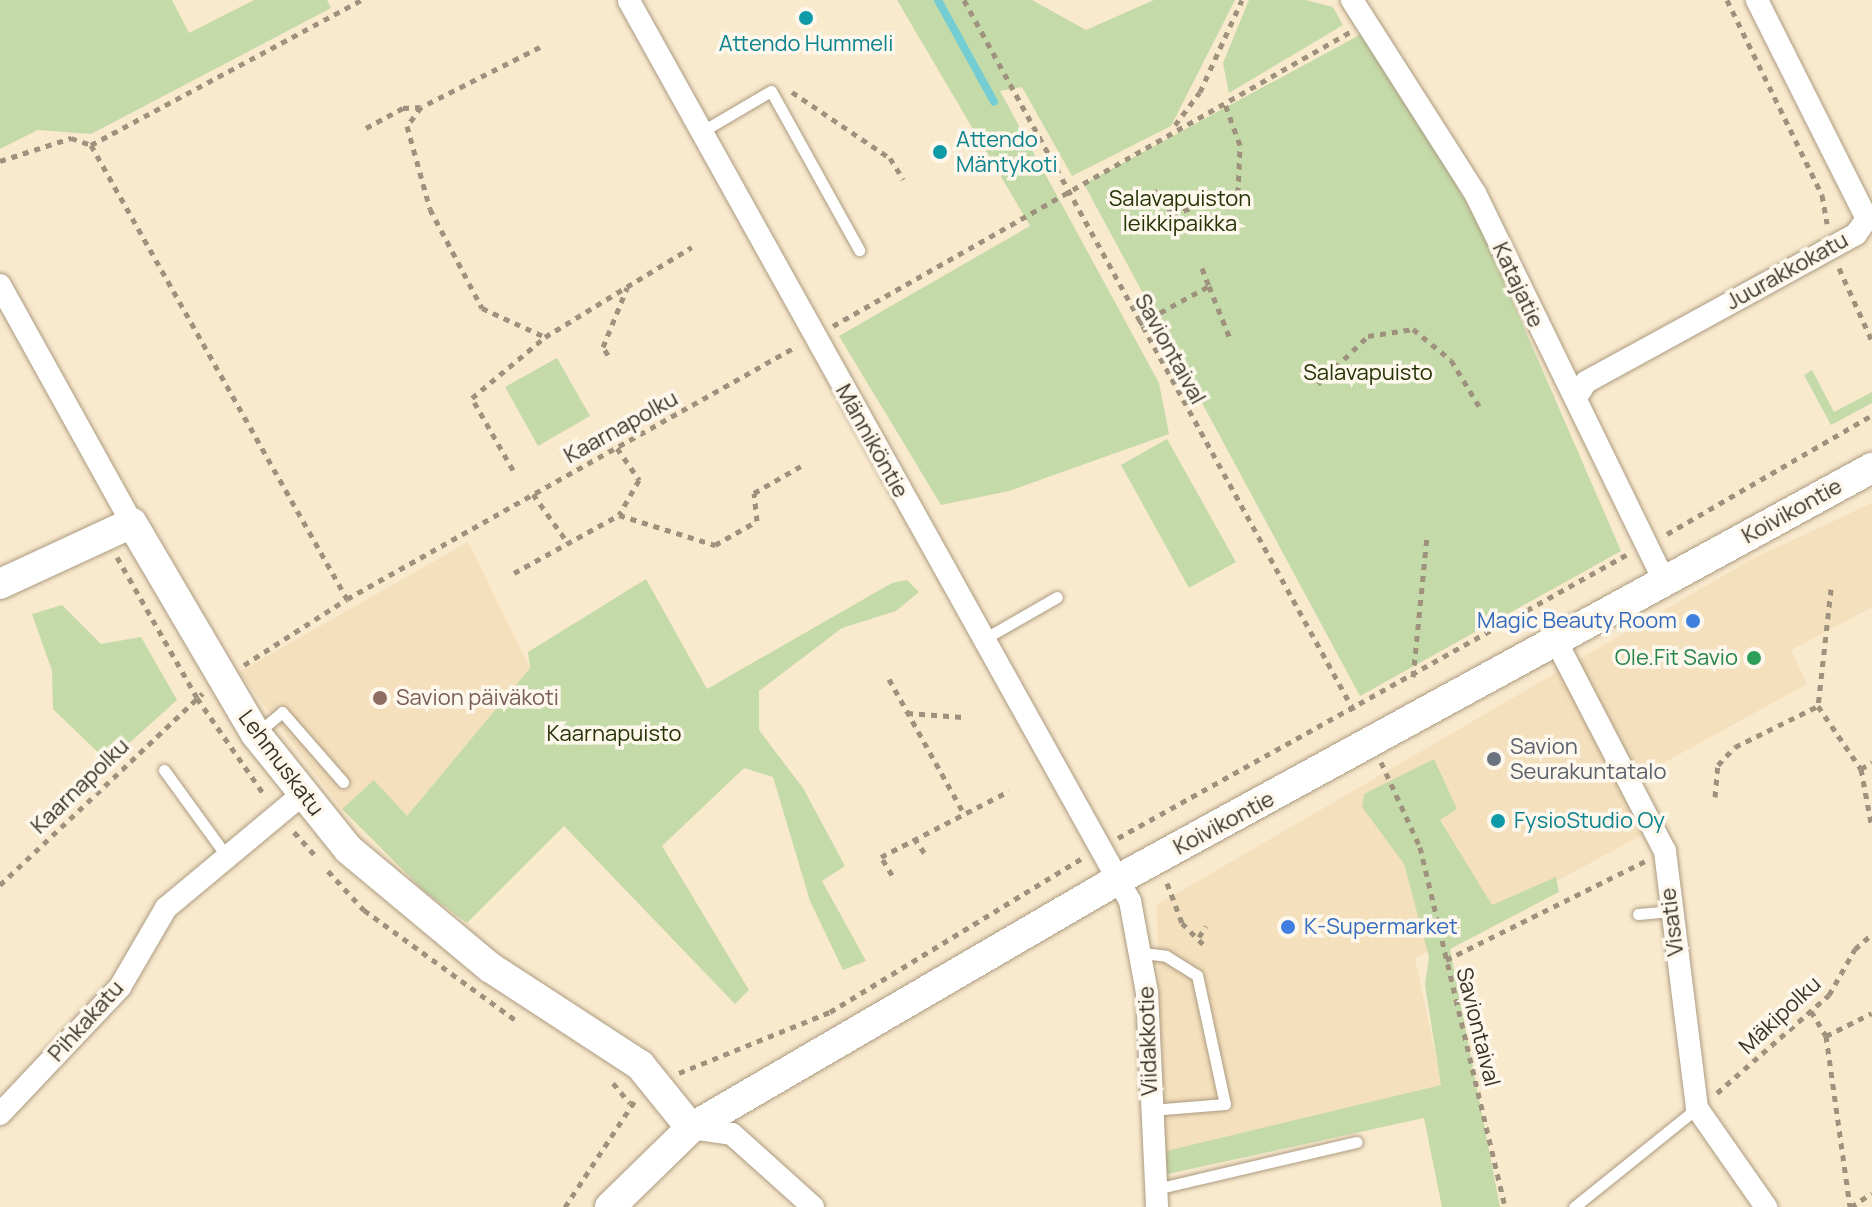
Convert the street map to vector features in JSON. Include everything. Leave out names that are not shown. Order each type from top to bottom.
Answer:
[{"type":"main road","name":"Koivikontie","points":[[610,1207],[691,1128],[1119,879],[1869,468]]},
{"type":"main road","points":[[0,584],[132,523]]},
{"type":"main road","name":"Lehmuskatu","points":[[132,523],[256,734],[369,872],[491,968],[640,1065],[691,1128]]},
{"type":"street","name":"Katajatie","points":[[1352,0],[1369,22],[1475,193],[1558,372],[1577,396],[1645,546],[1664,580]]},
{"type":"street","name":"Juurakkokatu","points":[[1577,396],[1586,382],[1832,246],[1867,219],[1757,0]]},
{"type":"street","name":"Männiköntie","points":[[629,1],[1119,879]]},
{"type":"street","name":"Lehmuskatu","points":[[0,285],[132,523]]},
{"type":"street","name":"Visatie","points":[[1556,641],[1665,851],[1697,1108],[1766,1207]]},
{"type":"street","name":"Pihkakatu","points":[[0,1114],[120,987],[166,908],[303,794]]},
{"type":"street","name":"Viidakkotie","points":[[1119,879],[1143,953],[1157,1198]]},
{"type":"street","points":[[691,1128],[732,1134],[813,1207]]},
{"type":"lane","points":[[700,132],[771,91],[859,250]]},
{"type":"lane","points":[[984,639],[1057,597]]},
{"type":"lane","points":[[256,734],[282,712],[343,782]]},
{"type":"lane","points":[[164,770],[228,858]]},
{"type":"lane","points":[[1638,914],[1671,911]]},
{"type":"lane","points":[[1143,953],[1166,956],[1197,975],[1225,1104],[1151,1110]]},
{"type":"lane","points":[[1574,1207],[1697,1108]]},
{"type":"lane","points":[[1157,1198],[1357,1142]]},
{"type":"path","points":[[91,145],[350,3],[361,0]]},
{"type":"path","name":"Saviontaival","points":[[964,0],[1065,191],[1354,710]]},
{"type":"path","name":"Kaarnapolku","points":[[0,885],[222,679],[347,599],[814,337],[1172,129],[1200,92],[1242,0]]},
{"type":"path","points":[[1727,0],[1822,195],[1832,246],[1872,341]]},
{"type":"path","points":[[1172,129],[1369,22]]},
{"type":"path","points":[[366,128],[403,108],[421,107],[540,47]]},
{"type":"path","points":[[771,91],[801,92],[890,158],[903,179]]},
{"type":"path","points":[[1154,190],[1172,214],[1238,193],[1240,145],[1224,101]]},
{"type":"path","points":[[421,107],[407,126],[430,209],[482,308],[545,337]]},
{"type":"path","points":[[0,161],[71,138],[91,145],[347,599]]},
{"type":"path","points":[[513,470],[472,398],[545,337],[692,247]]},
{"type":"path","points":[[1202,268],[1231,341]]},
{"type":"path","points":[[1139,324],[1209,286]]},
{"type":"path","points":[[608,355],[603,347],[627,287]]},
{"type":"path","points":[[1318,384],[1368,336],[1413,329],[1451,360],[1479,406]]},
{"type":"path","name":"Koivikontie","points":[[674,1074],[704,1068],[830,1012],[1100,847],[1413,677],[1872,415]]},
{"type":"path","points":[[514,573],[619,515],[639,480],[617,448]]},
{"type":"path","points":[[619,515],[715,545],[757,521],[754,493],[801,466]]},
{"type":"path","points":[[533,494],[568,543]]},
{"type":"path","points":[[1413,677],[1427,537]]},
{"type":"path","points":[[1831,589],[1818,706],[1861,769],[1872,828]]},
{"type":"path","points":[[889,679],[962,810]]},
{"type":"path","points":[[1715,797],[1718,765],[1735,747],[1818,706]]},
{"type":"path","points":[[907,713],[963,717]]},
{"type":"path","points":[[1861,769],[1872,762]]},
{"type":"path","name":"Saviontaival","points":[[1383,766],[1420,847],[1505,1207]]},
{"type":"path","points":[[892,875],[881,857],[962,810],[1009,791]]},
{"type":"path","points":[[914,838],[926,855]]},
{"type":"path","points":[[1446,960],[1665,851]]},
{"type":"path","points":[[1167,883],[1182,923],[1203,944]]},
{"type":"path","points":[[1199,937],[1206,926]]},
{"type":"path","name":"Mäkipolku","points":[[1697,1108],[1811,1011],[1872,934]]},
{"type":"path","points":[[1811,1011],[1826,1036],[1850,1207],[1872,1193]]},
{"type":"path","points":[[1826,1036],[1872,1013]]},
{"type":"path","points":[[565,1207],[618,1135],[630,1103]]},
{"type":"shaded area","points":[[1872,503],[1872,607],[1791,650],[1807,684],[1629,782],[1653,829],[1415,958],[1442,1085],[1162,1152],[1157,905],[1750,560]]},
{"type":"shaded area","name":"Savion päiväkoti","points":[[468,542],[530,668],[407,816],[374,781],[342,809],[239,672]]},
{"type":"green space","points":[[0,0],[172,0],[189,33],[254,0],[327,0],[331,8],[91,134],[38,130],[0,149]]},
{"type":"green space","points":[[897,0],[1032,0],[1086,30],[1154,0],[1235,0],[1171,126],[1072,176],[1022,87],[1000,91],[1159,383],[1169,434],[1009,491],[941,505],[839,336],[1030,226]]},
{"type":"green space","points":[[1249,0],[1306,0],[1333,7],[1343,25],[1229,93],[1223,63]]},
{"type":"green space","name":"Salavapuisto","points":[[1367,31],[1480,226],[1621,551],[1360,696],[1084,184]]},
{"type":"green space","points":[[557,358],[590,416],[538,446],[505,387]]},
{"type":"green space","points":[[1812,370],[1834,412],[1872,392],[1872,403],[1831,425],[1804,375]]},
{"type":"green space","points":[[1167,439],[1236,562],[1189,588],[1121,465]]},
{"type":"green space","name":"Kaarnapuisto","points":[[646,579],[707,689],[892,583],[907,580],[919,592],[896,611],[842,628],[759,691],[759,730],[803,788],[845,866],[822,881],[866,961],[843,970],[810,901],[773,777],[744,768],[662,846],[749,990],[735,1004],[564,826],[467,923],[424,891],[342,809],[374,780],[407,816],[530,668],[528,652]]},
{"type":"green space","points":[[62,605],[101,644],[141,637],[177,700],[108,762],[53,709],[52,671],[32,614]]},
{"type":"green space","points":[[1434,759],[1457,809],[1440,820],[1492,905],[1556,877],[1559,892],[1450,949],[1500,1207],[1442,1207],[1424,1118],[1163,1175],[1162,1152],[1441,1085],[1425,985],[1429,957],[1404,864],[1362,807],[1364,794]]},
{"type":"waterway","points":[[938,0],[994,102]]},
{"type":"place","name":"Attendo Hummeli","points":[[806,18]]},
{"type":"place","name":"Attendo Mäntykoti","points":[[940,152]]},
{"type":"place","name":"Magic Beauty Room","points":[[1693,621]]},
{"type":"place","name":"Ole.Fit Savio","points":[[1754,658]]},
{"type":"place","name":"Savion päiväkoti","points":[[380,698]]},
{"type":"place","name":"Savion Seurakuntatalo","points":[[1494,759]]},
{"type":"place","name":"FysioStudio Oy","points":[[1498,821]]},
{"type":"place","name":"K-Supermarket","points":[[1288,927]]},
{"type":"park label","name":"Salavapuiston leikkipaikka","points":[[1180,210]]}]
